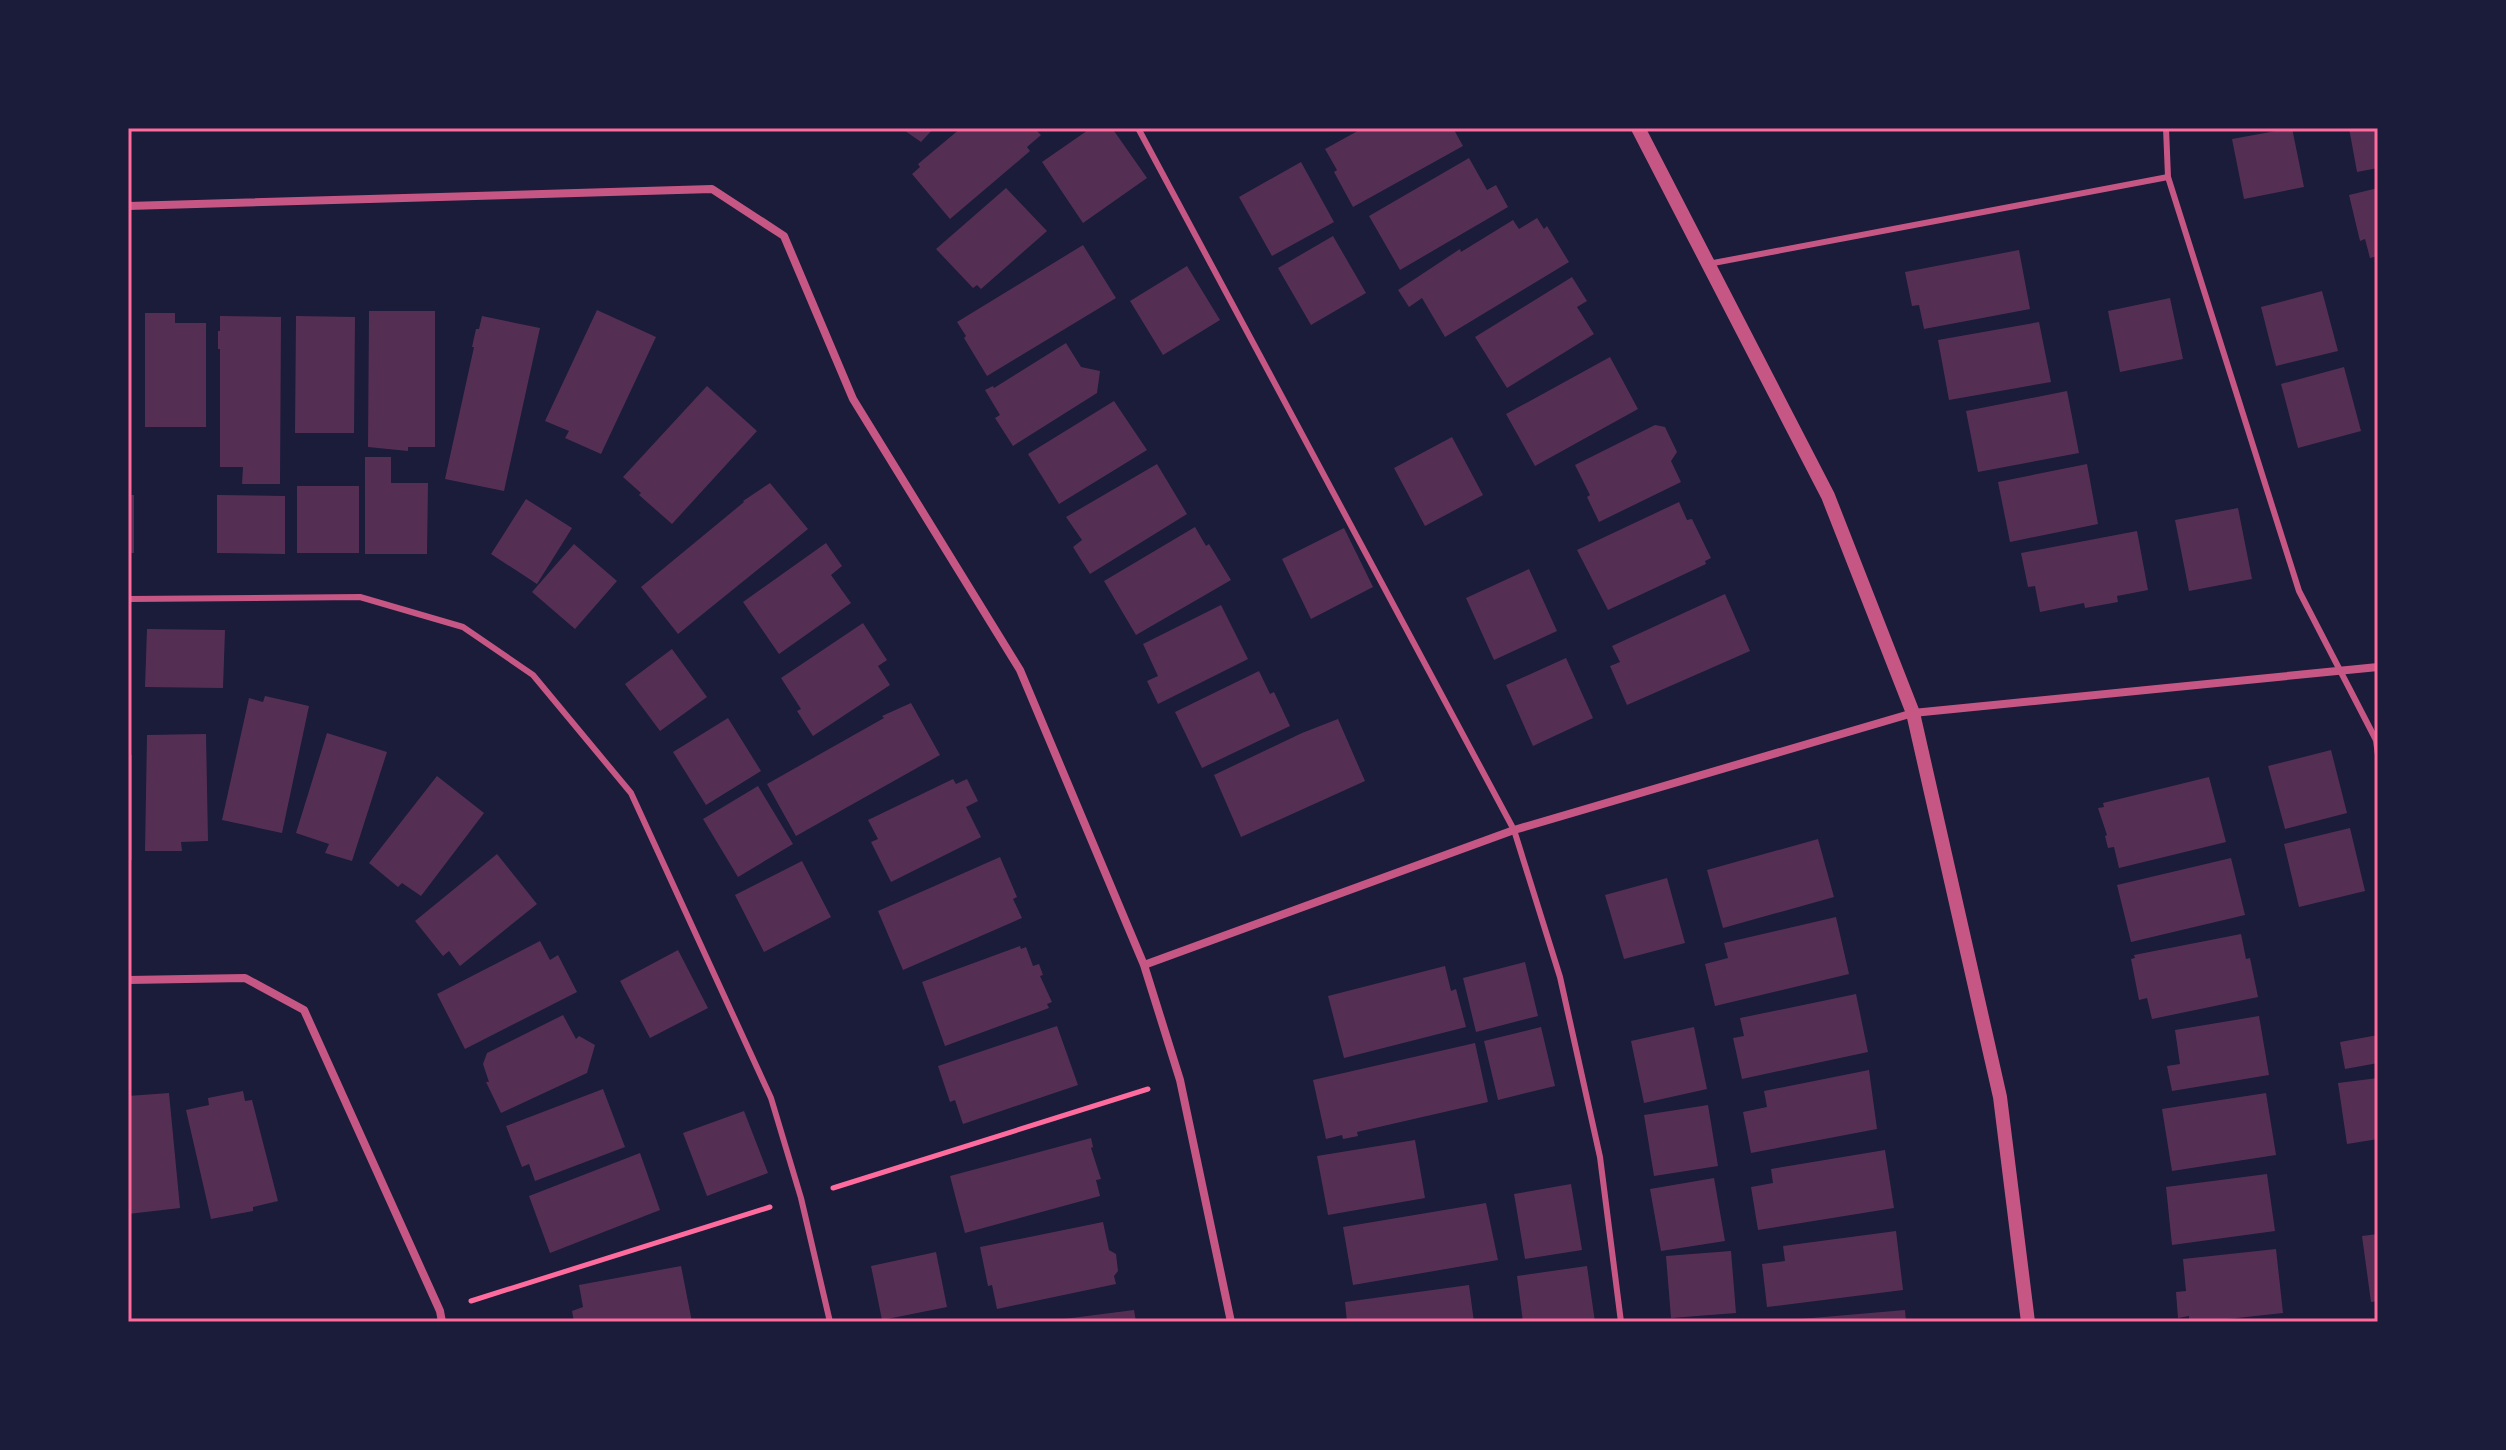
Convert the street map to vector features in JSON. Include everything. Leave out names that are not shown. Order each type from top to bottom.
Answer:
[{"type":"street","points":[[1638,128],[1828,496],[1913,713],[2000,1097],[2028,1322]]},
{"type":"street","points":[[128,206],[712,189],[784,236],[853,399],[1020,670],[1144,965],[1180,1080],[1231,1322]]},
{"type":"street","points":[[1144,965],[1514,830],[1913,713],[2378,667]]},
{"type":"street","points":[[128,980],[245,978],[304,1010],[440,1311],[442,1322]]},
{"type":"lane","points":[[1138,128],[1514,830],[1560,977],[1600,1157],[1621,1322]]},
{"type":"lane","points":[[2166,128],[2168,177],[2299,591],[2376,740],[2378,755]]},
{"type":"lane","points":[[1707,264],[2168,177]]},
{"type":"lane","points":[[128,599],[360,597],[463,627],[533,675],[631,793],[771,1098],[801,1198],[830,1322]]},
{"type":"building","points":[[901,128],[934,128],[921,142]]},
{"type":"building","points":[[961,128],[1034,128],[1041,135],[1027,147],[1030,151],[950,219],[912,174],[920,167],[918,164]]},
{"type":"building","points":[[1091,128],[1112,128],[1147,178],[1083,223],[1042,162]]},
{"type":"building","points":[[1363,128],[1453,128],[1463,146],[1353,207],[1325,149]]},
{"type":"building","points":[[2292,128],[2304,187],[2244,199],[2232,139]]},
{"type":"building","points":[[2349,128],[2378,128],[2378,168],[2357,172]]},
{"type":"building","points":[[1469,158],[1487,190],[1496,185],[1508,207],[1400,270],[1369,216]]},
{"type":"building","points":[[1301,162],[1334,222],[1272,256],[1239,197]]},
{"type":"building","points":[[1006,188],[1047,231],[981,289],[977,285],[973,288],[936,249]]},
{"type":"building","points":[[2378,188],[2378,256],[2370,258],[2365,239],[2360,241],[2349,195]]},
{"type":"building","points":[[1537,218],[1544,229],[1547,226],[1569,262],[1445,337],[1422,298],[1409,307],[1398,290],[1460,249],[1461,252],[1513,220],[1519,229]]},
{"type":"building","points":[[1333,236],[1366,293],[1311,325],[1278,268]]},
{"type":"building","points":[[1083,245],[1116,298],[987,376],[957,322]]},
{"type":"building","points":[[2019,250],[2030,309],[1924,329],[1919,305],[1912,306],[1905,272]]},
{"type":"building","points":[[1187,266],[1220,320],[1163,355],[1130,301]]},
{"type":"building","points":[[1572,277],[1587,301],[1577,307],[1594,334],[1507,388],[1475,337]]},
{"type":"building","points":[[2322,291],[2338,351],[2276,366],[2261,307]]},
{"type":"building","points":[[2170,298],[2183,359],[2120,372],[2108,311]]},
{"type":"building","points":[[597,310],[656,337],[601,454],[565,438],[569,431],[545,421]]},
{"type":"building","points":[[369,311],[435,311],[435,447],[408,447],[408,451],[368,447]]},
{"type":"building","points":[[145,313],[175,313],[175,323],[206,323],[206,427],[145,427]]},
{"type":"building","points":[[220,316],[281,317],[280,484],[242,484],[243,467],[220,467]]},
{"type":"building","points":[[296,316],[355,317],[354,433],[295,433]]},
{"type":"building","points":[[482,316],[540,328],[504,491],[445,479],[476,329],[479,329]]},
{"type":"building","points":[[128,318],[131,318],[131,484],[128,484]]},
{"type":"building","points":[[2039,322],[2051,382],[1949,400],[1938,340]]},
{"type":"building","points":[[1066,343],[1081,367],[1100,371],[1097,393],[1013,446],[995,418],[1000,415],[985,390],[994,388]]},
{"type":"building","points":[[1610,357],[1638,409],[1535,466],[1506,414]]},
{"type":"building","points":[[2344,367],[2361,431],[2298,448],[2281,384]]},
{"type":"building","points":[[707,386],[757,431],[672,524],[623,477]]},
{"type":"building","points":[[2067,391],[2079,453],[1978,472],[1966,411]]},
{"type":"building","points":[[1114,401],[1147,450],[1059,504],[1028,454]]},
{"type":"building","points":[[1655,425],[1665,427],[1677,452],[1671,461],[1681,482],[1599,522],[1575,465]]},
{"type":"building","points":[[1452,437],[1483,495],[1425,526],[1394,468]]},
{"type":"building","points":[[365,457],[391,457],[391,483],[428,483],[427,554],[365,554]]},
{"type":"building","points":[[1157,464],[1187,514],[1090,574],[1073,547],[1082,540],[1066,517]]},
{"type":"building","points":[[2087,464],[2098,524],[2010,542],[1998,482]]},
{"type":"building","points":[[770,483],[808,529],[678,634],[641,587],[743,501]]},
{"type":"building","points":[[297,486],[359,486],[359,553],[297,553]]},
{"type":"building","points":[[128,495],[134,495],[134,553],[128,553]]},
{"type":"building","points":[[217,495],[285,496],[285,554],[217,553]]},
{"type":"building","points":[[526,499],[572,528],[537,584],[491,554]]},
{"type":"building","points":[[1679,502],[1687,520],[1692,519],[1711,558],[1705,561],[1706,564],[1608,610],[1577,550]]},
{"type":"building","points":[[2238,508],[2252,579],[2189,591],[2175,520]]},
{"type":"building","points":[[1195,527],[1231,580],[1136,635],[1104,581]]},
{"type":"building","points":[[1344,528],[1373,587],[1311,619],[1282,559]]},
{"type":"building","points":[[2137,531],[2148,590],[2117,596],[2118,602],[2085,608],[2084,603],[2040,612],[2035,586],[2028,587],[2021,553]]},
{"type":"building","points":[[826,543],[842,566],[831,575],[851,603],[779,654],[743,602]]},
{"type":"building","points":[[574,544],[617,581],[575,629],[532,592]]},
{"type":"building","points":[[1529,569],[1557,631],[1494,660],[1466,598]]},
{"type":"building","points":[[1725,594],[1750,651],[1627,705],[1610,666],[1620,662],[1612,646]]},
{"type":"building","points":[[1221,605],[1248,659],[1158,704],[1147,681],[1158,676],[1143,644]]},
{"type":"building","points":[[863,623],[887,660],[878,666],[890,685],[813,736],[797,711],[801,709],[781,678]]},
{"type":"building","points":[[147,629],[225,630],[223,688],[145,687]]},
{"type":"building","points":[[672,649],[707,697],[660,731],[625,684]]},
{"type":"building","points":[[1566,658],[1593,718],[1533,746],[1506,685]]},
{"type":"building","points":[[1259,671],[1270,694],[1274,692],[1290,726],[1202,768],[1175,712]]},
{"type":"building","points":[[265,696],[309,706],[282,833],[222,820],[249,698],[263,702]]},
{"type":"building","points":[[911,703],[940,755],[796,836],[767,784],[884,718],[882,716]]},
{"type":"building","points":[[728,718],[761,771],[706,805],[673,752]]},
{"type":"building","points":[[1338,719],[1365,781],[1241,837],[1214,775]]},
{"type":"building","points":[[327,733],[387,752],[352,861],[325,853],[329,844],[296,833]]},
{"type":"building","points":[[206,734],[208,841],[181,842],[182,851],[145,851],[147,735]]},
{"type":"building","points":[[2331,750],[2347,813],[2285,829],[2268,766]]},
{"type":"building","points":[[128,755],[132,755],[132,860],[128,860]]},
{"type":"building","points":[[437,776],[484,813],[421,896],[402,883],[398,887],[369,863]]},
{"type":"building","points":[[2209,777],[2226,842],[2119,868],[2114,847],[2108,848],[2098,808],[2104,807],[2103,803]]},
{"type":"building","points":[[953,779],[956,784],[967,779],[978,801],[966,807],[981,837],[891,882],[871,842],[878,839],[868,820]]},
{"type":"building","points":[[758,786],[793,844],[738,877],[703,819]]},
{"type":"building","points":[[2350,828],[2365,891],[2299,907],[2284,844]]},
{"type":"building","points":[[1818,839],[1834,897],[1723,928],[1707,870]]},
{"type":"building","points":[[497,854],[537,904],[460,966],[449,951],[443,956],[415,921]]},
{"type":"building","points":[[1000,857],[1017,897],[1013,899],[1022,918],[903,970],[878,911]]},
{"type":"building","points":[[2231,858],[2245,915],[2131,942],[2117,885]]},
{"type":"building","points":[[802,861],[831,917],[764,952],[735,895]]},
{"type":"building","points":[[1667,878],[1685,943],[1624,959],[1605,895]]},
{"type":"building","points":[[1836,917],[1849,974],[1715,1006],[1705,964],[1728,958],[1724,943]]},
{"type":"building","points":[[2241,934],[2246,959],[2250,958],[2258,997],[2152,1019],[2147,998],[2139,1000],[2131,959],[2135,958],[2134,955]]},
{"type":"building","points":[[540,941],[550,960],[558,955],[577,992],[465,1049],[437,994]]},
{"type":"building","points":[[1020,946],[1021,949],[1026,947],[1033,966],[1039,964],[1043,975],[1040,976],[1052,1002],[1047,1004],[1049,1008],[945,1046],[922,982]]},
{"type":"building","points":[[678,950],[708,1008],[650,1038],[620,981]]},
{"type":"building","points":[[1525,962],[1538,1016],[1476,1032],[1463,978]]},
{"type":"building","points":[[1445,966],[1451,991],[1456,989],[1466,1027],[1344,1058],[1328,996]]},
{"type":"building","points":[[1856,994],[1868,1052],[1742,1079],[1733,1038],[1744,1036],[1740,1018]]},
{"type":"building","points":[[563,1015],[576,1039],[579,1036],[595,1045],[587,1073],[501,1113],[486,1082],[489,1082],[483,1064],[487,1053]]},
{"type":"building","points":[[2259,1016],[2269,1075],[2172,1091],[2167,1066],[2180,1064],[2175,1030]]},
{"type":"building","points":[[1057,1026],[1078,1085],[963,1124],[955,1100],[950,1102],[938,1066]]},
{"type":"building","points":[[1541,1027],[1555,1086],[1498,1100],[1484,1041]]},
{"type":"building","points":[[1694,1027],[1707,1089],[1644,1103],[1631,1041]]},
{"type":"building","points":[[2378,1035],[2378,1063],[2345,1069],[2340,1042]]},
{"type":"building","points":[[1475,1043],[1488,1102],[1357,1132],[1358,1136],[1343,1139],[1342,1135],[1326,1139],[1313,1080]]},
{"type":"building","points":[[1869,1070],[1877,1129],[1751,1153],[1743,1112],[1767,1107],[1764,1091]]},
{"type":"building","points":[[2378,1078],[2378,1139],[2347,1144],[2338,1083]]},
{"type":"building","points":[[603,1089],[625,1147],[535,1181],[529,1164],[522,1167],[506,1126]]},
{"type":"building","points":[[243,1091],[245,1101],[252,1100],[278,1201],[253,1207],[253,1211],[211,1219],[186,1110],[209,1105],[208,1098]]},
{"type":"building","points":[[169,1093],[180,1208],[128,1214],[128,1096]]},
{"type":"building","points":[[2266,1093],[2276,1155],[2172,1171],[2162,1109]]},
{"type":"building","points":[[1708,1105],[1718,1166],[1654,1176],[1644,1115]]},
{"type":"building","points":[[744,1111],[768,1173],[707,1196],[683,1133]]},
{"type":"building","points":[[1091,1138],[1101,1179],[1096,1180],[1100,1196],[965,1233],[950,1176]]},
{"type":"building","points":[[1415,1140],[1425,1198],[1328,1215],[1317,1156]]},
{"type":"building","points":[[1885,1150],[1894,1208],[1758,1230],[1751,1187],[1773,1183],[1771,1169]]},
{"type":"building","points":[[640,1153],[660,1210],[550,1253],[529,1196]]},
{"type":"building","points":[[2267,1174],[2275,1231],[2172,1245],[2166,1187]]},
{"type":"building","points":[[1714,1178],[1725,1241],[1661,1251],[1650,1189]]},
{"type":"building","points":[[1571,1184],[1582,1250],[1525,1259],[1514,1194]]},
{"type":"building","points":[[1486,1203],[1498,1260],[1353,1285],[1343,1227]]},
{"type":"building","points":[[1103,1222],[1109,1250],[1116,1254],[1116,1284],[997,1309],[992,1285],[988,1286],[980,1247]]},
{"type":"building","points":[[1896,1231],[1903,1290],[1767,1307],[1762,1264],[1785,1261],[1783,1246]]},
{"type":"building","points":[[2378,1234],[2378,1301],[2371,1302],[2362,1236]]},
{"type":"building","points":[[2276,1249],[2283,1313],[2200,1322],[2189,1322],[2189,1316],[2178,1318],[2176,1292],[2186,1291],[2183,1259]]},
{"type":"building","points":[[1731,1251],[1736,1313],[1671,1318],[1666,1256]]},
{"type":"building","points":[[936,1252],[947,1307],[882,1320],[871,1266]]},
{"type":"building","points":[[681,1266],[692,1322],[574,1322],[572,1311],[583,1307],[579,1285]]},
{"type":"building","points":[[1587,1266],[1595,1322],[1523,1322],[1517,1276]]},
{"type":"building","points":[[1469,1285],[1474,1322],[1347,1322],[1345,1302]]},
{"type":"building","points":[[1134,1310],[1136,1322],[1056,1320]]},
{"type":"building","points":[[1905,1310],[1906,1322],[1789,1322],[1789,1320]]}]
